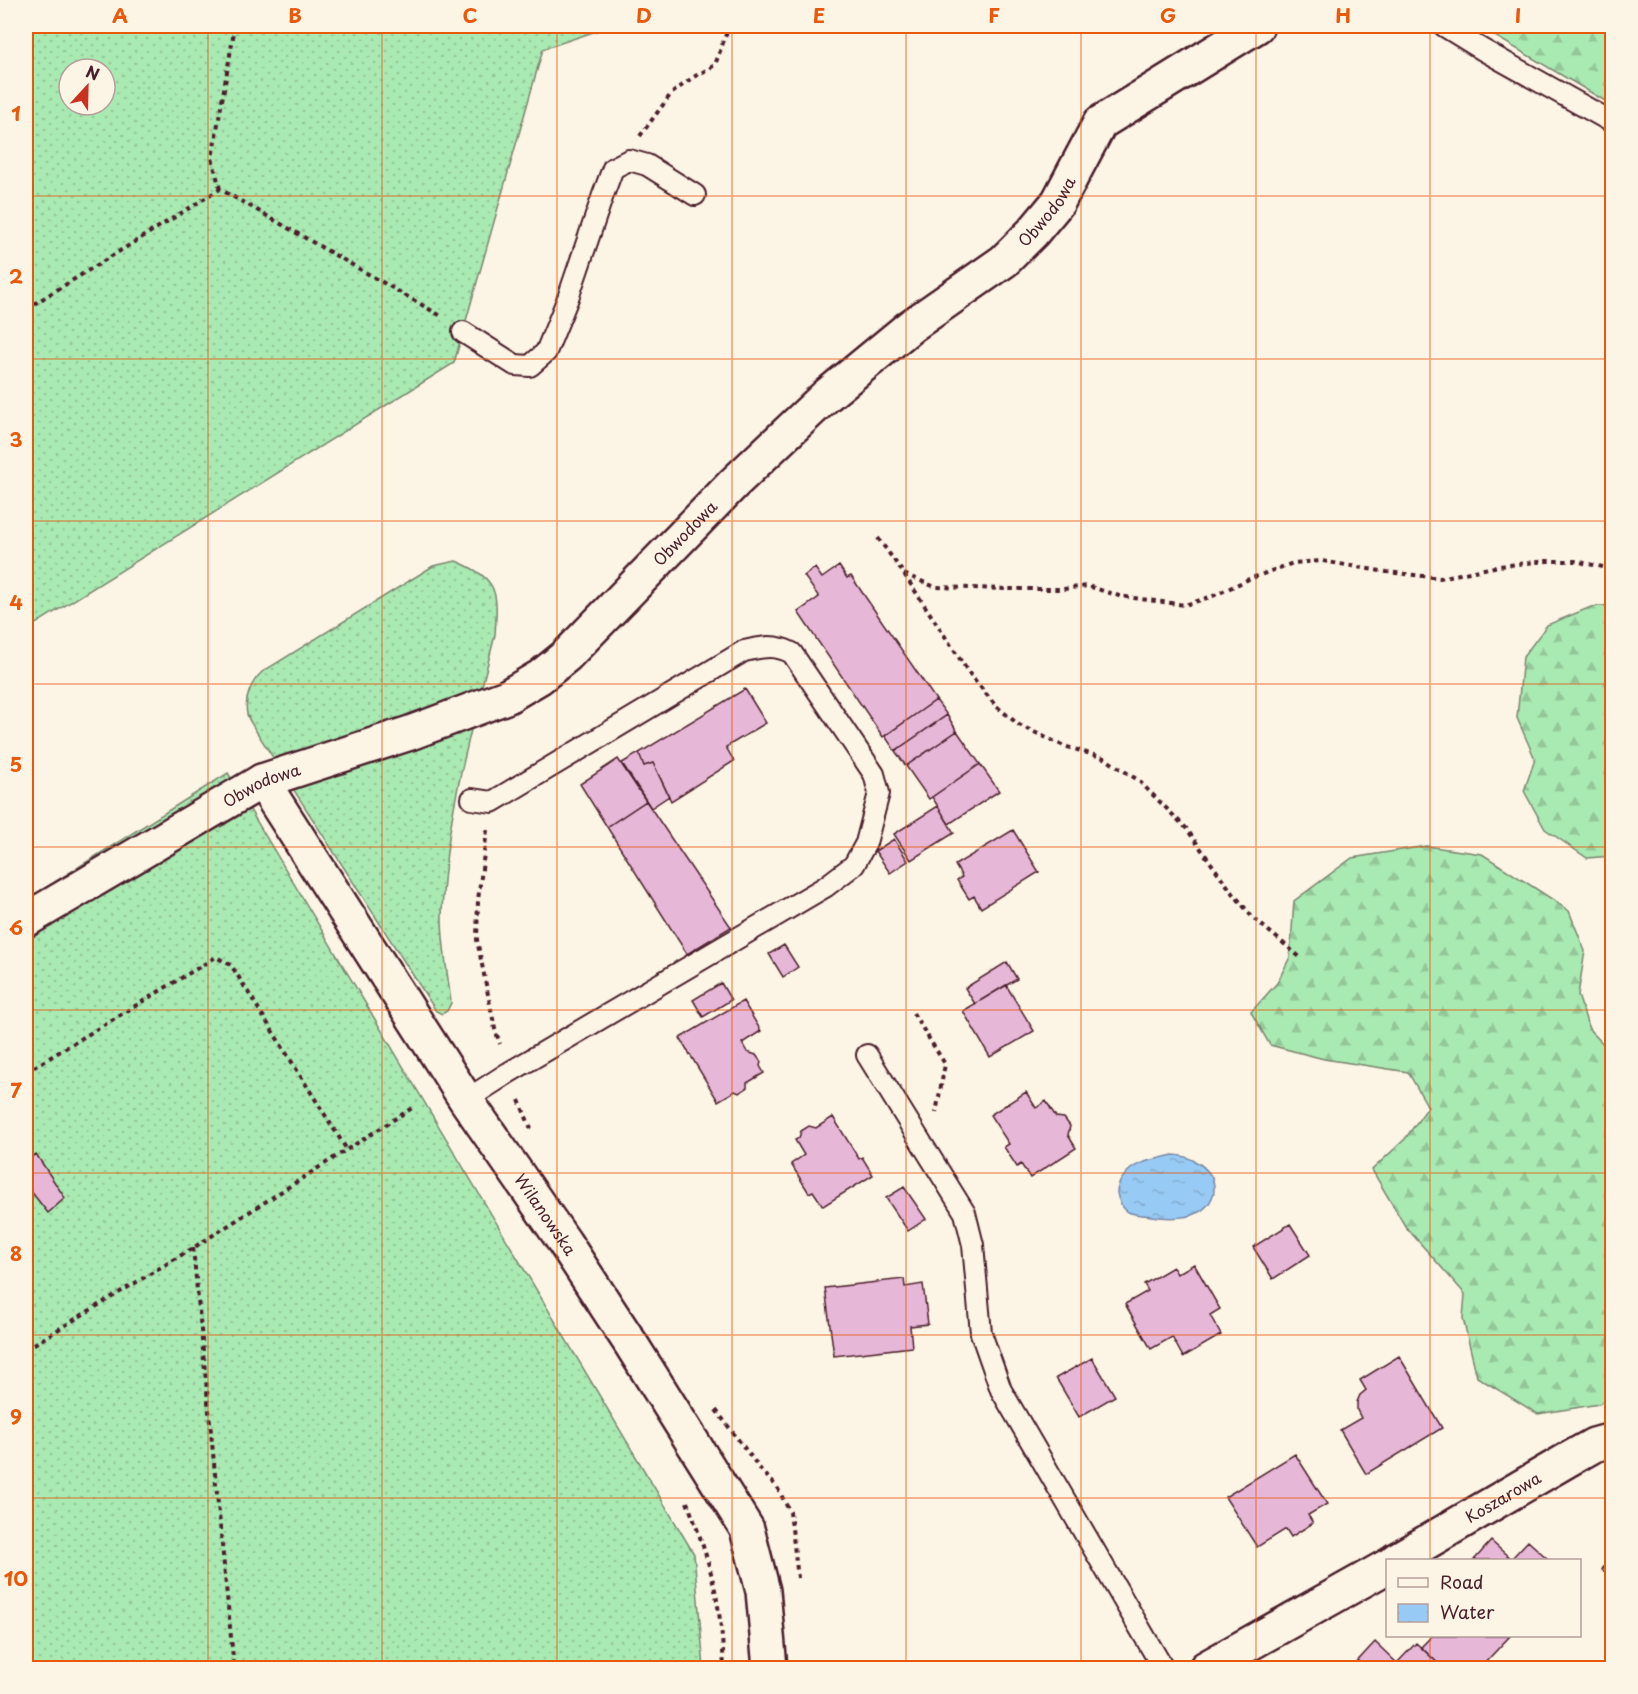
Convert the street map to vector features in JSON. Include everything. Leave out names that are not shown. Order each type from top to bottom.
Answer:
[{"type":"main road","name":"Obwodowa","points":[[26,920],[262,781],[410,733],[506,697],[540,677],[566,656],[734,483],[826,396],[911,326],[1004,261],[1033,232],[1058,202],[1101,123],[1257,26]]},
{"type":"main road","name":"Wilanowska","points":[[262,781],[466,1100],[607,1307],[747,1529],[763,1591],[770,1668]]},
{"type":"main road","name":"Koszarowa","points":[[1398,1559],[1594,1445],[1612,1440]]},
{"type":"main road","points":[[1206,1668],[1386,1567]]},
{"type":"lane","points":[[1444,26],[1612,122]]},
{"type":"lane","points":[[463,332],[515,365],[530,366],[546,352],[568,298],[613,168],[629,160],[647,165],[695,195]]},
{"type":"lane","points":[[466,1100],[508,1072],[825,887],[840,876],[854,865],[866,843],[879,793],[874,774],[792,654],[780,648],[765,647],[744,651],[492,802],[472,799]]},
{"type":"lane","points":[[867,1055],[965,1213],[973,1245],[981,1333],[1001,1390],[1163,1668]]},
{"type":"path","points":[[26,29],[32,26]]},
{"type":"path","points":[[235,26],[212,158],[220,189],[435,312],[463,332]]},
{"type":"path","points":[[629,160],[640,136],[671,94],[692,78],[715,65],[729,26]]},
{"type":"path","points":[[26,309],[220,189]]},
{"type":"path","points":[[878,538],[969,673],[995,705],[1019,725],[1064,746],[1104,758],[1138,780],[1186,828],[1252,917],[1301,958]]},
{"type":"path","points":[[904,574],[935,587],[1063,589],[1088,586],[1119,596],[1185,605],[1293,563],[1322,561],[1440,578],[1499,566],[1547,561],[1575,561],[1612,569]]},
{"type":"path","points":[[492,802],[479,890],[477,940],[495,1029],[508,1072],[534,1137]]},
{"type":"path","points":[[26,1072],[216,957],[231,965],[347,1149]]},
{"type":"path","points":[[913,1013],[945,1064],[935,1121]]},
{"type":"path","points":[[26,1349],[193,1248],[412,1108]]},
{"type":"path","points":[[193,1248],[234,1668]]},
{"type":"path","points":[[711,1403],[761,1470],[777,1487],[790,1512],[798,1580]]},
{"type":"green space","points":[[26,26],[611,26],[543,49],[454,363],[26,630]]},
{"type":"green space","points":[[1478,26],[1612,26],[1612,98],[1607,102]]},
{"type":"green space","points":[[456,561],[481,574],[488,581],[495,597],[496,620],[495,635],[461,774],[448,845],[442,917],[451,1003],[447,1011],[442,1014],[436,1011],[254,728],[246,708],[249,691],[262,672],[433,566]]},
{"type":"green space","points":[[1612,605],[1612,856],[1587,858],[1545,829],[1524,791],[1535,759],[1517,718],[1523,657],[1547,625],[1591,607]]},
{"type":"green space","points":[[228,773],[694,1554],[704,1668],[26,1668],[26,900]]},
{"type":"green space","points":[[1426,846],[1482,854],[1552,899],[1569,911],[1585,951],[1578,995],[1589,1029],[1612,1053],[1612,1395],[1599,1404],[1538,1414],[1477,1377],[1463,1318],[1465,1294],[1405,1226],[1372,1170],[1405,1139],[1428,1107],[1408,1072],[1324,1059],[1270,1045],[1251,1012],[1277,983],[1290,957],[1294,901],[1352,858]]},
{"type":"water","points":[[1173,1155],[1195,1161],[1211,1176],[1214,1190],[1207,1206],[1194,1215],[1176,1218],[1128,1212],[1121,1204],[1117,1193],[1124,1176],[1140,1164]]},
{"type":"building","points":[[839,566],[847,578],[851,576],[936,700],[883,737],[798,612],[819,597],[804,576],[815,568],[822,578]]},
{"type":"building","points":[[745,689],[766,723],[726,747],[734,761],[671,801],[653,763],[644,766],[639,753]]},
{"type":"building","points":[[936,700],[947,715],[895,751],[885,736]]},
{"type":"building","points":[[947,715],[957,731],[906,766],[895,751]]},
{"type":"building","points":[[957,731],[980,764],[929,799],[906,766]]},
{"type":"building","points":[[639,753],[644,766],[653,763],[669,796],[651,808],[622,763]]},
{"type":"building","points":[[618,759],[646,801],[607,827],[580,784]]},
{"type":"building","points":[[980,764],[999,791],[949,824],[932,797]]},
{"type":"building","points":[[646,801],[731,927],[687,954],[607,827]]},
{"type":"building","points":[[938,806],[954,833],[911,860],[894,834]]},
{"type":"building","points":[[1013,830],[1039,872],[981,908],[974,896],[969,899],[957,880],[962,877],[955,865]]},
{"type":"building","points":[[894,839],[908,861],[890,873],[875,851]]},
{"type":"building","points":[[784,945],[798,967],[783,977],[769,954]]},
{"type":"building","points":[[1007,962],[1017,979],[975,1004],[965,988]]},
{"type":"building","points":[[721,983],[731,1000],[703,1017],[693,1000]]},
{"type":"building","points":[[1006,985],[1034,1031],[990,1057],[963,1011]]},
{"type":"building","points":[[743,1001],[761,1031],[742,1043],[747,1052],[756,1055],[764,1073],[747,1083],[747,1088],[739,1093],[735,1091],[718,1101],[680,1038]]},
{"type":"building","points":[[1026,1092],[1036,1108],[1046,1101],[1056,1117],[1064,1118],[1070,1126],[1068,1135],[1076,1148],[1030,1178],[1021,1164],[1017,1167],[1004,1147],[1009,1144],[990,1115]]},
{"type":"building","points":[[833,1117],[859,1159],[862,1157],[873,1175],[823,1206],[813,1191],[809,1193],[791,1164],[804,1155],[795,1140],[799,1138],[801,1131],[809,1126],[816,1128]]},
{"type":"building","points":[[36,1154],[65,1198],[48,1213],[26,1185],[26,1161]]},
{"type":"building","points":[[904,1187],[926,1219],[908,1231],[886,1198]]},
{"type":"building","points":[[1290,1224],[1310,1255],[1273,1279],[1253,1247]]},
{"type":"building","points":[[1194,1264],[1220,1309],[1210,1315],[1221,1335],[1183,1357],[1172,1337],[1151,1349],[1125,1304],[1148,1291],[1144,1284],[1173,1267],[1177,1274]]},
{"type":"building","points":[[904,1279],[905,1287],[923,1284],[928,1324],[910,1326],[912,1347],[834,1356],[825,1288]]},
{"type":"building","points":[[1399,1356],[1442,1428],[1366,1474],[1340,1430],[1361,1418],[1357,1410],[1357,1402],[1366,1390],[1360,1380]]},
{"type":"building","points":[[1092,1358],[1115,1396],[1079,1417],[1056,1378]]},
{"type":"building","points":[[1295,1454],[1327,1504],[1308,1515],[1313,1523],[1291,1537],[1286,1529],[1257,1547],[1225,1497]]},
{"type":"building","points":[[1491,1541],[1511,1559],[1475,1559]]},
{"type":"building","points":[[1528,1541],[1548,1559],[1511,1559]]},
{"type":"building","points":[[1612,1550],[1612,1576],[1602,1570]]},
{"type":"building","points":[[1431,1637],[1509,1637],[1480,1668],[1443,1668],[1421,1647]]},
{"type":"building","points":[[1375,1642],[1397,1663],[1416,1643],[1443,1668],[1351,1668]]}]
